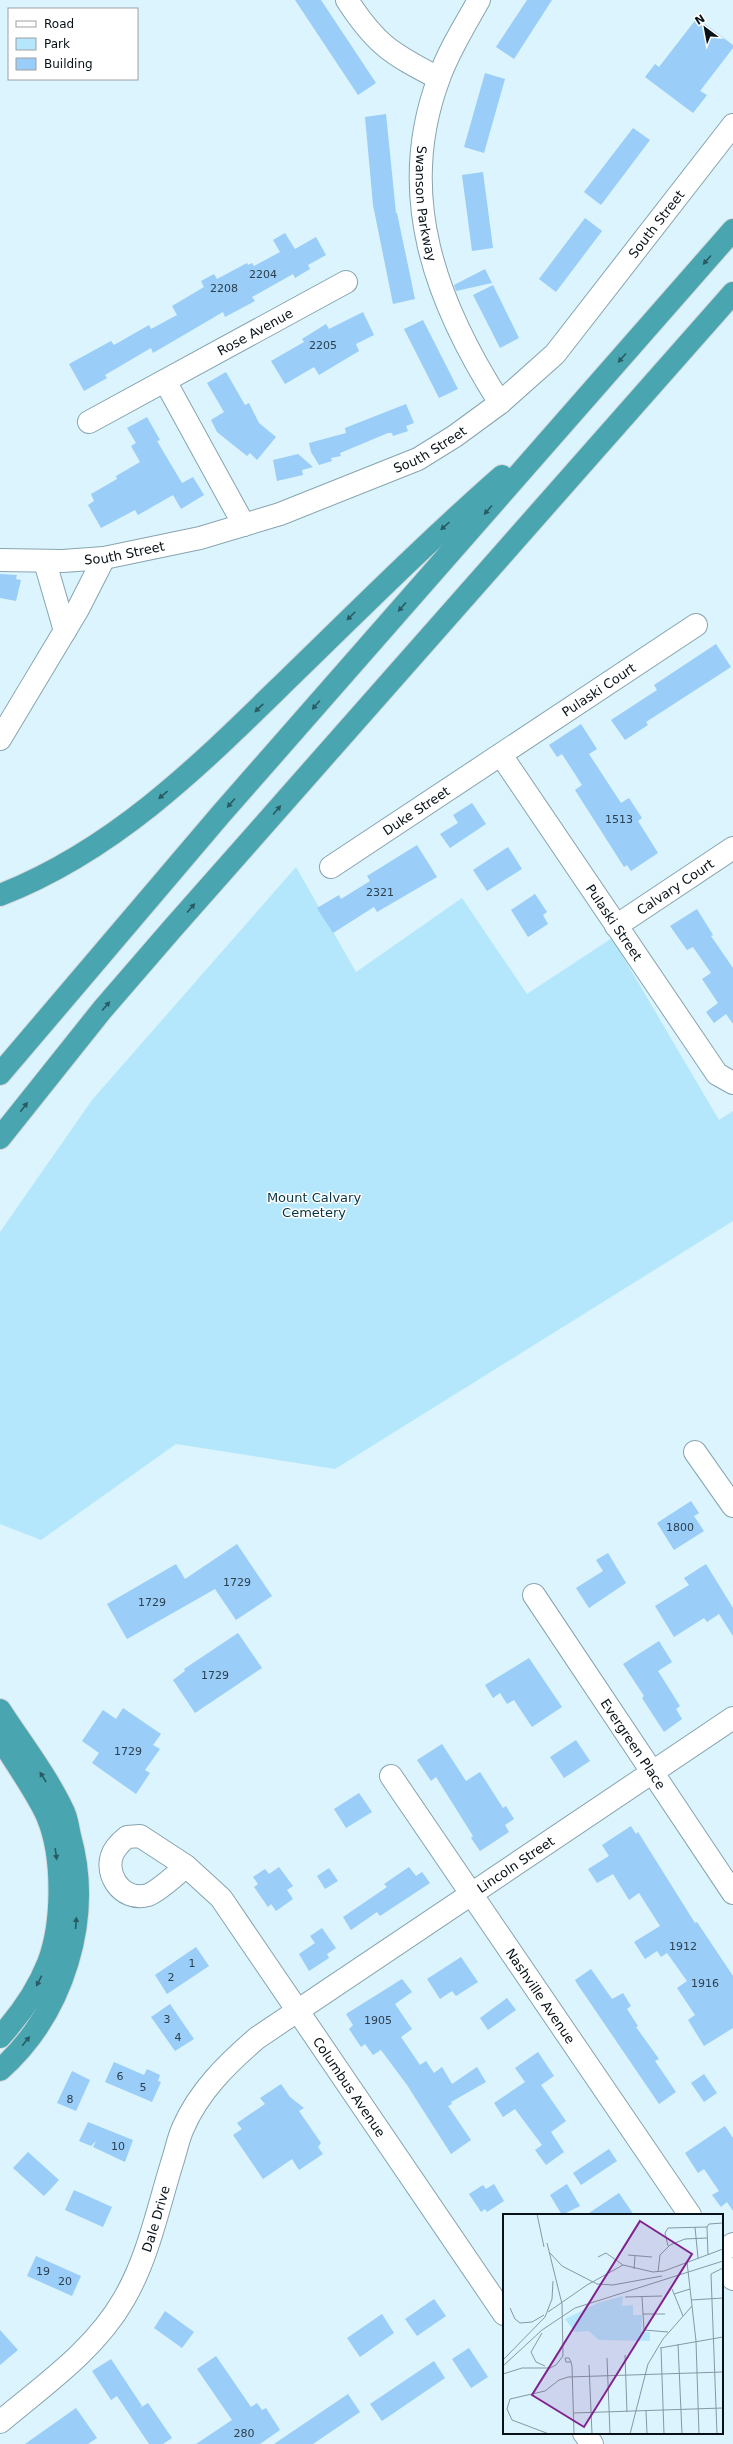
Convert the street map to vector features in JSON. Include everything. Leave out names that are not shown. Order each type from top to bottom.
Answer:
[{"type":"highway","points":[[0,1074],[226,808],[733,230]]},
{"type":"highway","points":[[0,1138],[49,1074],[152,952],[733,293]]},
{"type":"highway","points":[[0,895],[34,882],[84,854],[133,821],[195,768],[444,527],[569,418]]},
{"type":"highway","points":[[0,1710],[55,1813],[76,1856],[79,1883],[75,1936],[60,1985],[37,2027],[11,2060],[0,2070]]},
{"type":"highway","points":[[0,1738],[55,1813],[54,1843],[59,1875],[59,1902],[48,1963],[19,2016],[0,2037]]},
{"type":"street","points":[[347,0],[378,41],[399,58],[438,78]]},
{"type":"street","name":"Swanson Parkway","points":[[479,0],[450,52],[438,78],[427,117],[421,151],[419,186],[421,214],[428,247],[440,289],[456,329],[476,367],[500,403]]},
{"type":"street","name":"South Street","points":[[0,560],[45,562],[104,558],[200,538],[244,525],[331,495],[418,459],[455,436],[500,403],[555,354],[733,125]]},
{"type":"street","name":"Rose Avenue","points":[[89,422],[346,282]]},
{"type":"street","points":[[165,381],[244,525]]},
{"type":"street","points":[[0,739],[65,631],[104,558]]},
{"type":"street","points":[[45,562],[65,631]]},
{"type":"street","name":"Pulaski Court","points":[[501,755],[696,625]]},
{"type":"street","name":"Duke Street","points":[[331,867],[501,755]]},
{"type":"street","name":"Pulaski Street","points":[[501,755],[717,1074],[733,1083]]},
{"type":"street","name":"Calvary Court","points":[[616,926],[733,848]]},
{"type":"street","points":[[695,1452],[733,1506]]},
{"type":"street","name":"Evergreen Place","points":[[534,1595],[733,1893]]},
{"type":"street","name":"Lincoln Street","points":[[299,2012],[733,1718]]},
{"type":"street","name":"Nashville Avenue","points":[[391,1776],[473,1894],[689,2214]]},
{"type":"street","name":"Columbus Avenue","points":[[186,1866],[221,1898],[503,2313]]},
{"type":"street","name":"Dale Drive","points":[[0,2422],[75,2359],[98,2336],[124,2299],[147,2246],[183,2128],[198,2101],[229,2062],[257,2038],[299,2012]]},
{"type":"street","points":[[723,2250],[733,2244]]},
{"type":"street","points":[[723,2264],[733,2279]]},
{"type":"street","points":[[585,2434],[592,2444]]},
{"type":"green space","name":"Mount Calvary Cemetery","points":[[296,867],[356,972],[462,898],[527,994],[612,938],[719,1120],[733,1111],[733,1221],[335,1469],[176,1444],[41,1540],[0,1524],[0,1232],[92,1100]]},
{"type":"building","points":[[295,0],[321,0],[376,83],[358,95]]},
{"type":"building","points":[[527,0],[552,0],[514,59],[496,47]]},
{"type":"building","points":[[697,18],[733,45],[733,48],[700,91],[707,95],[693,113],[645,77],[655,64],[659,67]]},
{"type":"building","points":[[485,73],[505,79],[484,153],[464,147]]},
{"type":"building","points":[[386,114],[396,213],[415,299],[393,304],[373,205],[365,117]]},
{"type":"building","points":[[633,128],[650,140],[601,205],[584,192]]},
{"type":"building","points":[[483,172],[493,248],[472,251],[462,175]]},
{"type":"building","points":[[585,218],[602,231],[556,292],[539,279]]},
{"type":"building","points":[[285,233],[295,249],[316,237],[326,255],[308,265],[310,269],[295,278],[293,274],[252,297],[255,301],[225,317],[223,312],[153,353],[151,348],[105,375],[107,378],[84,391],[69,364],[111,341],[114,345],[149,325],[151,329],[177,315],[172,306],[204,287],[201,281],[214,274],[217,279],[247,263],[248,265],[252,263],[254,266],[280,252],[273,240]]},
{"type":"building","points":[[485,269],[492,283],[456,291],[454,285]]},
{"type":"building","points":[[493,285],[519,338],[500,348],[473,295]]},
{"type":"building","points":[[363,312],[374,335],[356,344],[359,351],[319,375],[314,367],[285,384],[271,361],[304,342],[302,339],[326,324],[329,329]]},
{"type":"building","points":[[423,320],[458,389],[439,398],[404,329]]},
{"type":"building","points":[[226,372],[245,405],[249,403],[259,423],[276,437],[257,460],[250,453],[247,456],[217,432],[211,420],[224,412],[207,383]]},
{"type":"building","points":[[406,404],[414,423],[406,426],[408,431],[393,436],[392,433],[388,433],[340,453],[341,456],[331,458],[332,461],[319,465],[311,452],[309,443],[346,433],[345,428]]},
{"type":"building","points":[[147,417],[160,440],[157,441],[182,483],[193,477],[204,495],[181,509],[173,495],[138,515],[135,510],[101,528],[88,505],[94,501],[91,494],[117,479],[116,476],[140,462],[131,446],[136,443],[127,428]]},
{"type":"building","points":[[298,454],[313,467],[302,470],[303,475],[277,481],[273,460]]},
{"type":"building","points":[[0,574],[17,575],[16,579],[21,580],[16,601],[0,598]]},
{"type":"building","points":[[716,644],[731,667],[646,722],[648,725],[625,740],[611,720],[657,690],[654,685]]},
{"type":"building","points":[[581,724],[597,749],[589,754],[621,803],[629,798],[642,818],[638,821],[658,853],[631,871],[627,865],[624,867],[575,790],[582,785],[562,754],[557,757],[549,745]]},
{"type":"building","points":[[472,803],[486,824],[450,848],[440,834],[458,823],[453,815]]},
{"type":"building","points":[[417,845],[437,877],[377,912],[374,907],[333,933],[317,908],[339,895],[341,899],[370,881],[367,876]]},
{"type":"building","points":[[508,847],[522,869],[487,891],[473,870]]},
{"type":"building","points":[[535,894],[547,912],[543,915],[548,924],[528,937],[511,910]]},
{"type":"building","points":[[697,909],[713,935],[711,936],[733,968],[733,1024],[726,1014],[714,1023],[706,1012],[718,1003],[702,979],[711,973],[693,947],[687,950],[670,926]]},
{"type":"building","points":[[691,1501],[699,1513],[694,1516],[704,1531],[674,1550],[657,1523]]},
{"type":"building","points":[[237,1544],[272,1596],[236,1620],[215,1589],[127,1639],[107,1604],[176,1564],[185,1579]]},
{"type":"building","points":[[608,1553],[626,1583],[589,1608],[576,1588],[603,1571],[596,1560]]},
{"type":"building","points":[[706,1564],[733,1608],[733,1636],[719,1614],[707,1622],[704,1618],[674,1637],[655,1606],[689,1585],[684,1578]]},
{"type":"building","points":[[238,1633],[262,1668],[195,1713],[173,1680],[185,1671],[184,1669]]},
{"type":"building","points":[[659,1641],[672,1662],[658,1671],[680,1706],[676,1709],[682,1719],[664,1732],[642,1698],[644,1696],[623,1664]]},
{"type":"building","points":[[529,1658],[562,1707],[532,1727],[514,1700],[507,1704],[500,1693],[493,1698],[485,1685]]},
{"type":"building","points":[[123,1708],[161,1734],[153,1745],[160,1749],[145,1770],[150,1773],[136,1794],[92,1763],[99,1753],[82,1741],[103,1710],[116,1719]]},
{"type":"building","points":[[576,1740],[590,1761],[564,1778],[550,1757]]},
{"type":"building","points":[[442,1744],[466,1781],[480,1772],[503,1808],[506,1806],[514,1819],[505,1825],[509,1832],[480,1851],[471,1838],[473,1836],[436,1777],[431,1781],[417,1760]]},
{"type":"building","points":[[359,1793],[372,1812],[346,1828],[334,1809]]},
{"type":"building","points":[[631,1826],[636,1834],[638,1832],[695,1923],[697,1922],[733,1976],[733,2028],[704,2046],[688,2020],[695,2015],[677,1988],[687,1981],[667,1953],[661,1957],[657,1951],[645,1959],[634,1942],[660,1926],[639,1893],[629,1900],[613,1874],[597,1883],[588,1869],[609,1856],[602,1845]]},
{"type":"building","points":[[279,1867],[293,1886],[287,1890],[293,1899],[276,1911],[271,1904],[268,1907],[254,1887],[258,1884],[253,1877],[265,1869],[269,1874]]},
{"type":"building","points":[[409,1867],[416,1876],[422,1872],[430,1883],[380,1916],[377,1912],[351,1930],[343,1917],[387,1887],[384,1884]]},
{"type":"building","points":[[329,1868],[338,1881],[325,1889],[317,1876]]},
{"type":"building","points":[[322,1928],[336,1948],[327,1954],[329,1958],[309,1971],[299,1954],[315,1943],[310,1936]]},
{"type":"building","points":[[196,1947],[209,1966],[167,1994],[155,1975]]},
{"type":"building","points":[[461,1957],[478,1982],[456,1996],[452,1991],[440,1999],[427,1979]]},
{"type":"building","points":[[591,1969],[612,1999],[623,1993],[631,2006],[627,2009],[638,2026],[636,2027],[659,2059],[655,2061],[676,2092],[659,2104],[576,1982],[575,1980]]},
{"type":"building","points":[[402,1979],[412,1992],[395,2004],[412,2029],[401,2037],[420,2065],[426,2061],[434,2073],[442,2067],[452,2084],[477,2067],[486,2082],[451,2102],[452,2104],[448,2106],[471,2140],[451,2154],[407,2085],[381,2050],[373,2055],[365,2044],[361,2047],[349,2029],[353,2025],[346,2014]]},
{"type":"building","points":[[507,1998],[516,2010],[488,2030],[480,2018]]},
{"type":"building","points":[[170,2004],[194,2039],[175,2051],[151,2017]]},
{"type":"building","points":[[538,2052],[554,2076],[541,2085],[566,2121],[551,2132],[564,2152],[546,2165],[535,2150],[542,2145],[515,2109],[503,2117],[494,2103],[525,2082],[515,2068]]},
{"type":"building","points":[[114,2062],[144,2075],[147,2069],[160,2075],[158,2081],[161,2082],[152,2102],[105,2082]]},
{"type":"building","points":[[72,2071],[90,2080],[76,2111],[57,2103]]},
{"type":"building","points":[[704,2074],[717,2093],[704,2102],[691,2083]]},
{"type":"building","points":[[281,2084],[290,2097],[304,2108],[299,2111],[321,2143],[318,2147],[323,2154],[299,2170],[292,2159],[263,2179],[233,2135],[242,2129],[237,2123],[265,2104],[260,2098]]},
{"type":"building","points":[[88,2122],[133,2140],[125,2162],[93,2147],[96,2141],[91,2146],[79,2141]]},
{"type":"building","points":[[725,2126],[733,2138],[733,2211],[727,2202],[721,2207],[712,2195],[719,2191],[704,2169],[698,2173],[685,2153]]},
{"type":"building","points":[[609,2149],[617,2161],[581,2185],[573,2173]]},
{"type":"building","points":[[28,2152],[59,2180],[44,2196],[13,2168]]},
{"type":"building","points":[[494,2184],[504,2201],[487,2212],[485,2209],[481,2212],[469,2194],[483,2185],[486,2189]]},
{"type":"building","points":[[567,2184],[580,2206],[561,2214],[550,2195]]},
{"type":"building","points":[[74,2190],[112,2207],[103,2227],[65,2210]]},
{"type":"building","points":[[619,2193],[633,2214],[588,2214]]},
{"type":"building","points":[[36,2256],[81,2276],[72,2296],[27,2276]]},
{"type":"building","points":[[434,2299],[446,2316],[417,2336],[405,2319]]},
{"type":"building","points":[[165,2311],[194,2332],[182,2348],[154,2328]]},
{"type":"building","points":[[382,2314],[394,2333],[360,2357],[347,2338]]},
{"type":"building","points":[[0,2330],[18,2350],[0,2365]]},
{"type":"building","points":[[469,2348],[488,2377],[471,2388],[452,2359]]},
{"type":"building","points":[[216,2356],[251,2407],[257,2403],[262,2410],[266,2408],[280,2430],[260,2444],[196,2444],[232,2420],[197,2369]]},
{"type":"building","points":[[111,2359],[142,2406],[140,2408],[148,2403],[172,2438],[163,2444],[149,2444],[117,2396],[111,2400],[92,2371]]},
{"type":"building","points":[[434,2361],[445,2378],[382,2421],[370,2404]]},
{"type":"building","points":[[348,2394],[360,2412],[313,2444],[274,2444]]},
{"type":"building","points":[[76,2408],[97,2438],[88,2444],[25,2444]]}]
